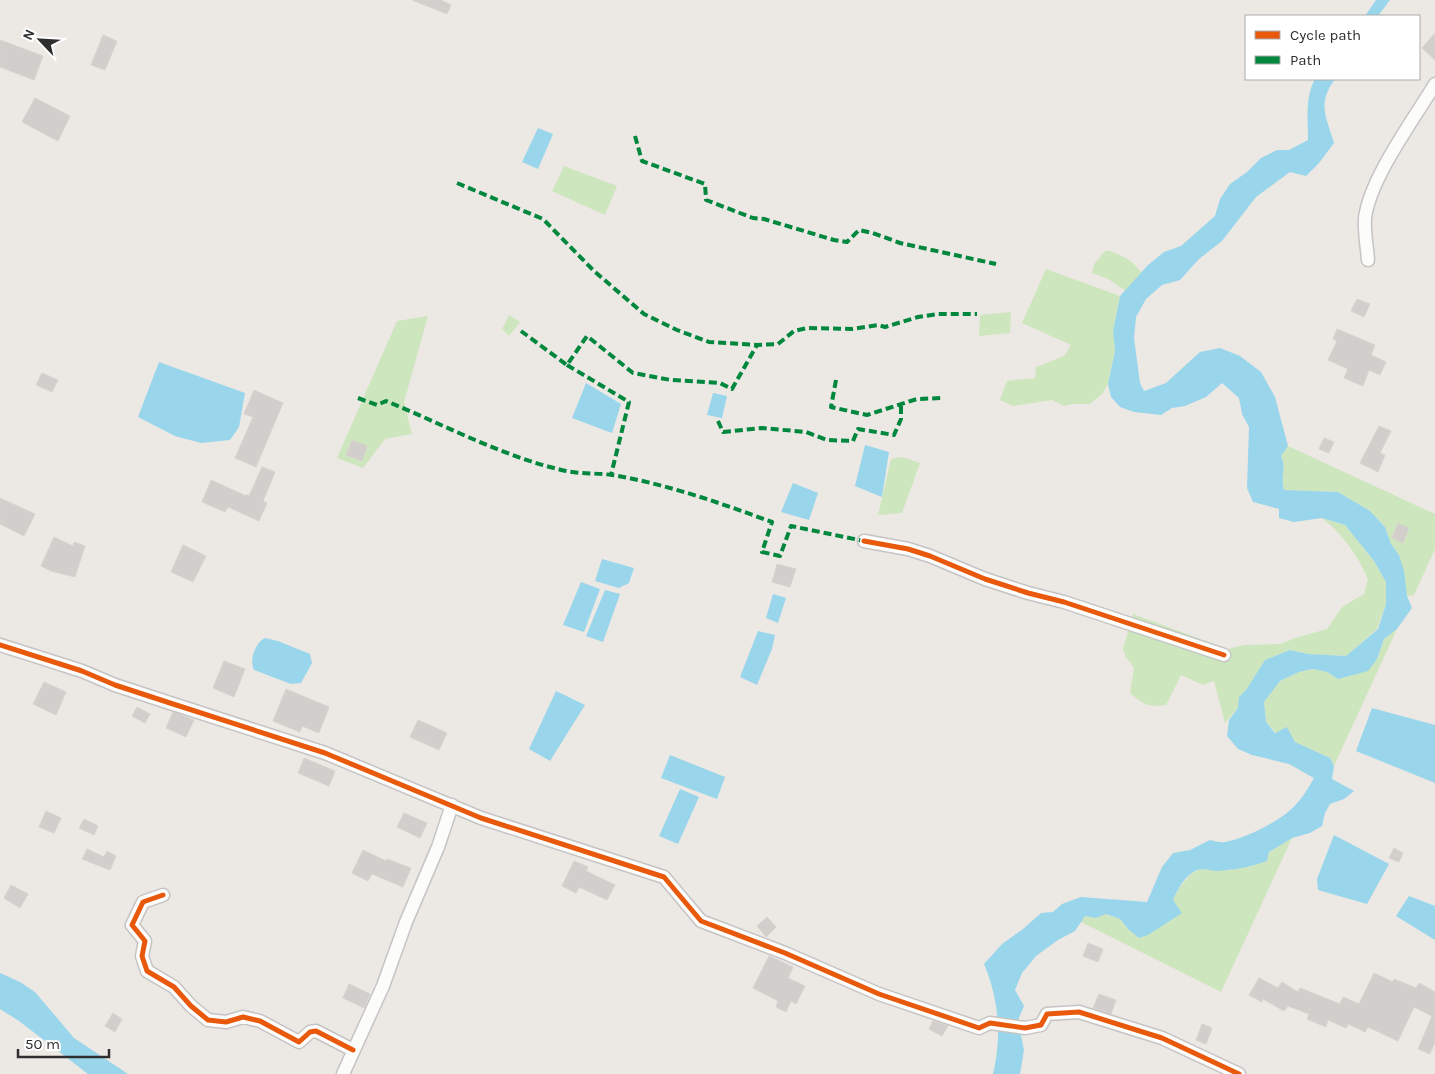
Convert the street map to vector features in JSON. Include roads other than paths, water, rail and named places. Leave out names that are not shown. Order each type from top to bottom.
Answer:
[{"type":"street","points":[[1368,260],[1365,218],[1371,196],[1392,153],[1435,84]]},
{"type":"street","points":[[864,541],[930,556],[994,581],[1224,655]]},
{"type":"street","points":[[0,645],[82,671],[115,685],[325,753],[481,818],[664,877],[701,921],[785,953],[879,994],[980,1028],[990,1022],[1025,1028],[1041,1025],[1047,1014],[1079,1012],[1162,1038],[1239,1074]]},
{"type":"street","points":[[343,1074],[383,986],[406,922],[438,847],[452,805]]},
{"type":"street","points":[[163,895],[143,902],[132,925],[145,941],[142,956],[147,971],[174,987],[191,1006],[208,1020],[226,1022],[243,1017],[260,1021],[299,1042],[310,1032],[316,1031],[353,1050]]},
{"type":"water","points":[[1376,0],[1390,0],[1379,15],[1366,15]]},
{"type":"water","points":[[1315,80],[1334,80],[1329,88],[1325,103],[1326,117],[1334,143],[1319,163],[1306,176],[1290,172],[1256,197],[1222,241],[1199,259],[1180,280],[1162,285],[1146,299],[1136,317],[1134,338],[1140,383],[1144,391],[1166,383],[1200,352],[1220,348],[1240,356],[1261,372],[1275,397],[1288,446],[1281,456],[1284,490],[1338,492],[1370,511],[1385,527],[1391,544],[1399,555],[1404,571],[1407,596],[1412,608],[1397,629],[1384,639],[1377,659],[1368,671],[1338,679],[1327,672],[1313,669],[1299,672],[1280,681],[1264,702],[1266,722],[1275,733],[1287,727],[1295,742],[1330,758],[1334,766],[1332,779],[1354,791],[1344,799],[1330,804],[1325,813],[1322,826],[1310,833],[1292,838],[1269,852],[1267,861],[1236,869],[1217,871],[1199,869],[1193,872],[1182,883],[1173,900],[1182,913],[1148,935],[1139,938],[1120,919],[1106,914],[1096,918],[1085,916],[1075,931],[1058,940],[1036,956],[1022,973],[1015,990],[1024,1006],[1018,1020],[1024,1050],[1020,1074],[993,1074],[998,1046],[998,1018],[993,991],[984,964],[1002,944],[1041,913],[1053,912],[1062,904],[1081,897],[1147,902],[1162,867],[1173,853],[1190,850],[1210,840],[1223,842],[1241,838],[1266,826],[1288,812],[1309,788],[1314,778],[1289,764],[1252,755],[1238,749],[1227,736],[1229,720],[1238,708],[1239,697],[1246,690],[1265,660],[1290,650],[1308,654],[1346,656],[1378,629],[1386,604],[1386,582],[1374,561],[1345,525],[1322,518],[1294,522],[1279,518],[1279,509],[1253,502],[1247,488],[1249,427],[1242,414],[1239,398],[1222,383],[1206,397],[1185,406],[1172,408],[1161,415],[1134,412],[1120,407],[1111,397],[1108,384],[1115,351],[1113,331],[1120,296],[1148,265],[1164,252],[1181,246],[1215,216],[1220,199],[1230,184],[1247,172],[1261,158],[1277,150],[1289,150],[1308,140],[1308,101]]},
{"type":"water","points":[[538,128],[553,134],[538,169],[522,162]]},
{"type":"water","points":[[159,362],[245,393],[239,427],[230,440],[201,443],[175,436],[138,417]]},
{"type":"water","points":[[586,383],[621,404],[612,433],[572,418]]},
{"type":"water","points":[[713,393],[727,396],[722,418],[707,415]]},
{"type":"water","points":[[865,445],[889,452],[882,497],[855,486]]},
{"type":"water","points":[[793,483],[818,493],[809,520],[781,512]]},
{"type":"water","points":[[602,559],[634,568],[629,583],[619,588],[595,581]]},
{"type":"water","points":[[581,582],[600,589],[584,632],[563,625]]},
{"type":"water","points":[[605,590],[620,594],[603,642],[586,636]]},
{"type":"water","points":[[773,594],[786,598],[778,623],[766,618]]},
{"type":"water","points":[[758,631],[775,635],[772,649],[757,685],[740,677]]},
{"type":"water","points":[[265,638],[278,641],[310,654],[312,663],[301,683],[291,684],[254,670],[252,661],[254,652],[261,640]]},
{"type":"water","points":[[556,691],[585,705],[550,761],[529,749]]},
{"type":"water","points":[[1372,708],[1435,725],[1435,783],[1356,751]]},
{"type":"water","points":[[670,755],[725,777],[717,799],[661,778]]},
{"type":"water","points":[[680,789],[699,797],[678,844],[659,836]]},
{"type":"water","points":[[1334,835],[1389,864],[1367,904],[1318,890],[1317,879]]},
{"type":"water","points":[[1409,896],[1435,906],[1435,940],[1396,916]]},
{"type":"water","points":[[0,973],[20,982],[35,992],[74,1038],[128,1074],[88,1074],[19,1021],[0,1009]]}]
